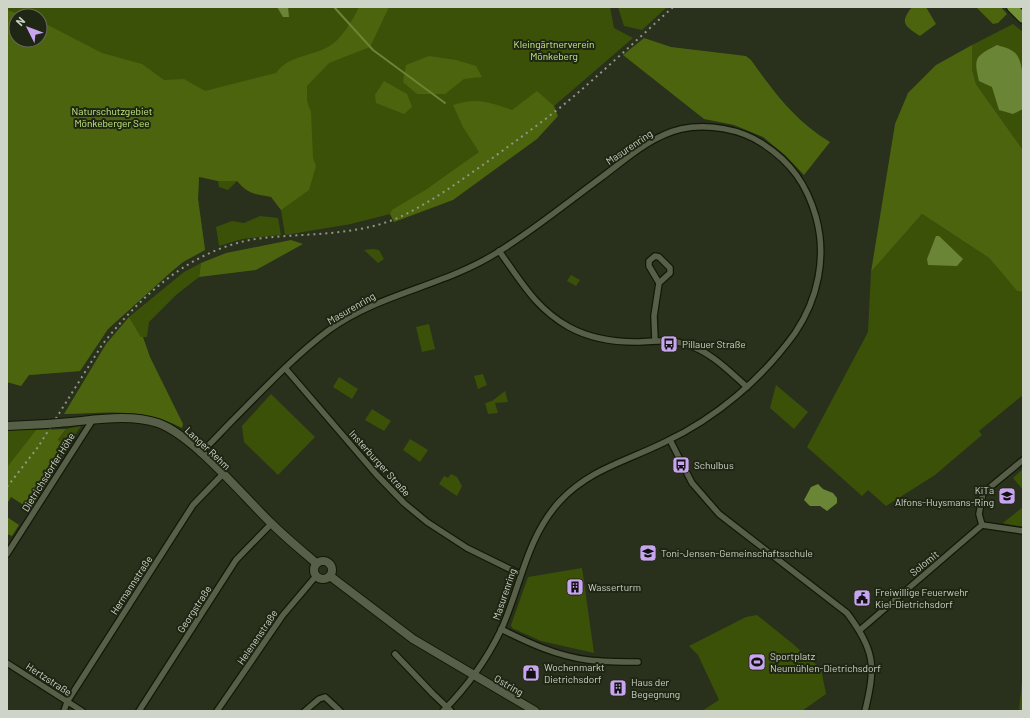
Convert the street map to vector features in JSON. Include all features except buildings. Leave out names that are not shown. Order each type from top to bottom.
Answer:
[{"type":"highway","points":[[1012,7],[1023,18]]},
{"type":"street","name":"Masurenring","points":[[200,453],[285,368],[331,329],[352,315],[381,300],[468,269],[499,251],[640,148],[665,134],[680,129],[699,126],[729,130],[754,138],[781,157],[798,174],[815,214],[820,244],[819,274],[814,297],[794,334],[768,366],[747,387],[720,409],[670,440],[611,464],[570,491],[550,514],[536,535],[520,574],[501,629],[474,676],[447,710]]},
{"type":"street","points":[[499,251],[537,303],[569,327],[580,332],[608,340],[638,342],[668,340],[698,348],[721,363],[747,387]]},
{"type":"street","points":[[655,340],[654,316],[659,283],[649,266],[649,261],[655,256],[659,256],[670,268],[670,273],[659,283]]},
{"type":"street","name":"Insterburger Straße","points":[[285,368],[376,474],[404,503],[427,522],[467,548],[520,574]]},
{"type":"street","name":"Langer Rehm","points":[[7,426],[129,419],[157,423],[180,435],[271,524],[316,564]]},
{"type":"street","name":"Dietrichsdorfer Höhe","points":[[7,554],[92,421]]},
{"type":"street","points":[[670,440],[692,483],[708,504],[732,525],[846,613],[860,630],[867,644],[872,662],[873,679],[865,711]]},
{"type":"street","points":[[1023,460],[983,493],[979,514],[982,524],[1023,532]]},
{"type":"street","name":"Hermannstraße","points":[[64,711],[67,702],[193,505],[222,475]]},
{"type":"street","name":"Georgstraße","points":[[139,711],[236,560],[271,524]]},
{"type":"street","name":"Solomit","points":[[860,630],[982,524]]},
{"type":"street","points":[[321,561],[330,563],[332,568],[330,576],[325,579],[316,576],[314,568],[316,564],[321,561]]},
{"type":"street","name":"Helenenstraße","points":[[218,711],[283,615],[316,576]]},
{"type":"street","points":[[330,576],[413,639],[474,676]]},
{"type":"street","points":[[501,629],[529,643],[559,654],[588,660],[638,662]]},
{"type":"street","points":[[395,654],[447,710]]},
{"type":"street","name":"Hertzstraße","points":[[7,663],[82,711]]},
{"type":"street","name":"Ostring","points":[[474,676],[535,711]]},
{"type":"street","points":[[305,711],[319,699],[325,697],[340,711]]},
{"type":"green space","name":"Naturschutzgebiet Mönkeberger See","points":[[7,7],[610,7],[614,28],[633,38],[554,106],[506,134],[390,214],[351,224],[285,235],[281,210],[280,167],[237,181],[228,190],[219,187],[218,181],[199,176],[198,199],[205,250],[183,262],[108,329],[80,371],[29,375],[21,386],[7,382]]},
{"type":"green space","points":[[359,7],[389,7],[370,47],[329,63],[307,86],[307,101],[311,112],[313,158],[316,166],[309,190],[281,210],[271,197],[252,193],[245,189],[237,181],[218,181],[199,177],[198,199],[205,250],[183,262],[108,329],[80,371],[29,375],[21,386],[7,382],[7,10],[8,48],[48,48],[48,25],[102,53],[142,64],[164,80],[184,79],[205,91],[276,73],[286,63],[331,45],[341,36]]},
{"type":"green space","points":[[618,7],[667,7],[642,30],[624,26]]},
{"type":"green space","points":[[912,7],[926,7],[936,24],[920,36],[907,27],[905,21],[908,12]]},
{"type":"green space","points":[[976,7],[1001,7],[1007,14],[998,23],[993,24]]},
{"type":"green space","points":[[1013,24],[1023,32],[1023,150],[976,84],[972,69],[972,45]]},
{"type":"green space","points":[[644,38],[671,47],[746,56],[751,60],[786,105],[806,125],[830,142],[804,175],[785,155],[763,137],[734,125],[704,119],[623,55]]},
{"type":"green space","points":[[972,45],[972,69],[976,84],[1023,150],[1023,292],[1017,291],[989,258],[922,214],[871,272],[895,124],[908,93],[936,65]]},
{"type":"green space","points":[[429,56],[456,60],[476,66],[482,77],[464,79],[445,94],[417,94],[403,82],[406,65]]},
{"type":"green space","points":[[384,81],[407,94],[412,107],[404,114],[376,103],[375,95]]},
{"type":"green space","points":[[537,91],[554,106],[558,116],[537,139],[453,200],[394,222],[390,214],[392,210],[425,190],[479,152],[463,127],[453,105],[476,101],[512,110]]},
{"type":"green space","points":[[922,214],[989,258],[1017,291],[1023,292],[1023,395],[979,431],[982,435],[935,475],[886,506],[868,490],[862,496],[807,447],[868,332],[871,272]]},
{"type":"green space","points":[[260,216],[278,218],[281,235],[242,239],[219,246],[216,227],[232,221],[244,223]]},
{"type":"green space","points":[[291,240],[303,244],[256,270],[199,277],[201,263],[226,253]]},
{"type":"green space","points":[[364,250],[379,250],[384,259],[378,263]]},
{"type":"green space","points":[[201,263],[199,277],[176,295],[149,322],[147,337],[141,337],[129,317],[184,272]]},
{"type":"green space","points":[[571,275],[580,280],[576,286],[567,281]]},
{"type":"green space","points":[[129,317],[141,337],[143,337],[150,357],[183,424],[182,428],[167,421],[139,414],[110,412],[64,414],[106,344]]},
{"type":"green space","points":[[429,324],[435,349],[422,352],[416,327]]},
{"type":"green space","points":[[483,374],[487,385],[478,389],[474,376]]},
{"type":"green space","points":[[339,377],[358,389],[352,399],[333,387]]},
{"type":"green space","points":[[776,385],[808,412],[794,429],[770,408]]},
{"type":"green space","points":[[505,391],[508,402],[495,403],[498,413],[488,414],[485,403],[492,401]]},
{"type":"green space","points":[[271,394],[315,437],[278,475],[244,442],[242,426]]},
{"type":"green space","points":[[372,409],[391,421],[384,431],[365,420]]},
{"type":"green space","points":[[81,426],[67,447],[58,441],[66,429]]},
{"type":"green space","points":[[66,429],[58,440],[67,447],[30,509],[11,497],[7,504],[7,467],[36,430]]},
{"type":"green space","points":[[7,430],[36,430],[7,467]]},
{"type":"green space","points":[[410,439],[428,450],[420,462],[403,450]]},
{"type":"green space","points":[[1023,469],[1023,490],[1013,478]]},
{"type":"green space","points":[[451,474],[457,477],[462,486],[457,496],[439,484],[444,476],[448,478]]},
{"type":"green space","points":[[1023,507],[1023,527],[1003,523]]},
{"type":"green space","points":[[7,517],[19,525],[12,536],[7,534]]},
{"type":"green space","points":[[582,568],[594,653],[541,641],[512,628],[511,625],[528,577]]},
{"type":"green space","name":"Sportplatz Neumühlen-Dietrichsdorf","points":[[757,615],[821,669],[826,694],[802,711],[702,711],[719,700],[698,655],[689,646],[746,617]]},
{"type":"green space","points":[[1023,672],[1023,711],[1019,711]]},
{"type":"shaded area","points":[[277,7],[288,7],[289,17],[283,17]]},
{"type":"shaded area","points":[[997,45],[1014,52],[1018,56],[1022,70],[1023,109],[1013,114],[999,110],[992,87],[979,81],[977,73],[976,67],[980,55]]},
{"type":"shaded area","points":[[936,236],[939,236],[963,259],[957,266],[928,265],[927,259]]},
{"type":"shaded area","points":[[818,484],[823,489],[833,493],[837,498],[837,503],[827,511],[820,506],[810,506],[804,500],[811,487]]},
{"type":"waterway","points":[[334,7],[373,50],[445,103]]},
{"type":"railway","points":[[7,487],[38,447],[102,345],[135,307],[172,275],[215,251],[238,243],[263,238],[334,233],[369,227],[402,216],[414,210],[460,181],[554,112],[598,75],[673,7]]},
{"type":"place","name":"Pillauer Straße","points":[[669,344]]},
{"type":"place","name":"Schulbus","points":[[681,465]]},
{"type":"place","name":"KiTa Alfons-Huysmans-Ring","points":[[1007,496]]},
{"type":"place","name":"Toni-Jensen-Gemeinschaftsschule","points":[[648,553]]},
{"type":"place","name":"Wasserturm","points":[[575,587]]},
{"type":"place","name":"Freiwillige Feuerwehr Kiel-Dietrichsdorf","points":[[862,598]]},
{"type":"place","name":"Sportplatz Neumühlen-Dietrichsdorf","points":[[757,662]]},
{"type":"place","name":"Wochenmarkt Dietrichsdorf","points":[[531,673]]},
{"type":"place","name":"Haus der Begegnung","points":[[618,688]]},
{"type":"park label","name":"Kleingärtnerverein Mönkeberg","points":[[554,50]]}]
